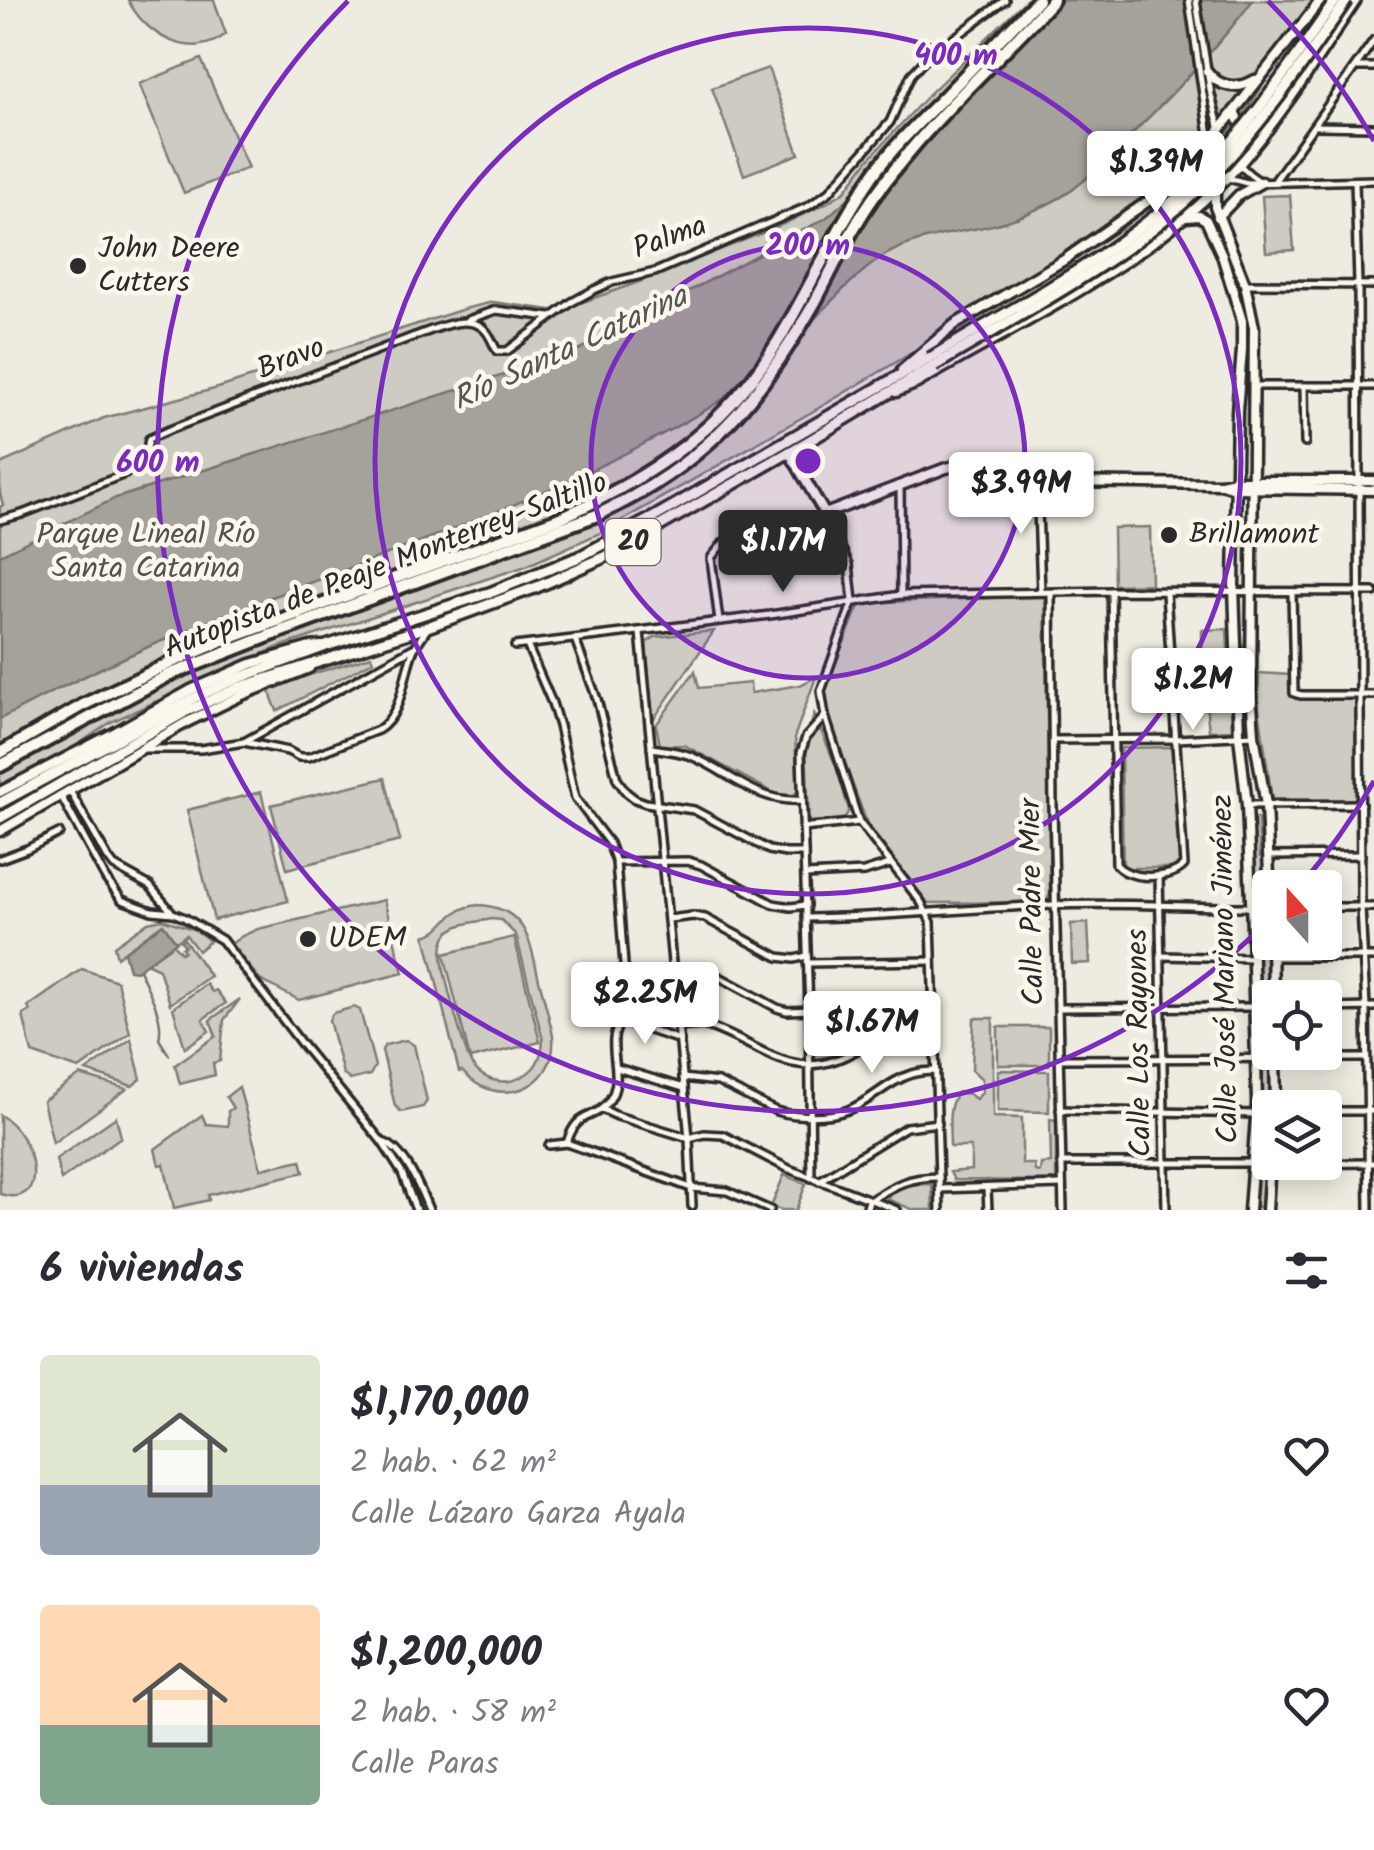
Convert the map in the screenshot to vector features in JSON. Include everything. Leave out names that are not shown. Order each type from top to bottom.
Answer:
[{"type":"highway","name":"Autopista de Peaje Monterrey-Saltillo","points":[[0,753],[188,655],[560,518],[660,466],[706,430],[740,396],[780,338],[876,170],[1038,0]]},
{"type":"highway","name":"Autopista de Peaje Monterrey-Saltillo","points":[[0,766],[169,675],[597,515],[642,494],[686,463],[736,418],[774,370],[869,203],[906,156],[1053,0]]},
{"type":"main road","name":"20","points":[[0,803],[234,680],[307,659],[332,657],[430,626],[537,588],[607,556],[887,394],[1097,258],[1168,204],[1242,130],[1336,0]]},
{"type":"main road","name":"20","points":[[0,818],[185,712],[307,659],[326,646],[492,592],[579,557],[1093,271],[1187,200],[1249,135],[1347,0]]},
{"type":"street","name":"Palma","points":[[550,317],[612,282],[655,272],[822,198],[890,122],[916,69],[1005,0]]},
{"type":"street","points":[[1192,0],[1204,70],[1224,145],[1250,176],[1262,182]]},
{"type":"street","points":[[1192,0],[1204,70],[1210,142],[1224,145]]},
{"type":"street","name":"20","points":[[890,382],[954,326],[1064,260],[1161,192],[1210,142],[1321,0]]},
{"type":"street","name":"20","points":[[887,394],[917,383],[1091,284],[1182,218],[1241,163],[1356,0]]},
{"type":"street","points":[[1274,182],[1374,40]]},
{"type":"street","points":[[1356,67],[1374,67]]},
{"type":"street","points":[[1204,70],[1214,80],[1230,86],[1247,84],[1263,74]]},
{"type":"street","points":[[1234,111],[1245,128],[1268,129]]},
{"type":"street","points":[[1315,126],[1374,127]]},
{"type":"street","points":[[1226,178],[1244,183],[1374,180]]},
{"type":"street","points":[[1354,180],[1358,284],[1360,856],[1371,1111],[1369,1210]]},
{"type":"street","points":[[1218,217],[1238,195],[1262,182]]},
{"type":"street","name":"Calle José Mariano Jiménez","points":[[1215,189],[1215,208],[1245,284],[1254,327],[1251,673],[1269,870]]},
{"type":"street","points":[[1161,192],[1159,204],[1163,214],[1182,218]]},
{"type":"street","name":"Calle José Mariano Jiménez","points":[[1182,218],[1200,216],[1206,220],[1222,255],[1242,321],[1234,592],[1252,933]]},
{"type":"street","points":[[1120,223],[1131,220],[1140,226],[1144,236],[1136,254]]},
{"type":"street","points":[[1245,284],[1374,284]]},
{"type":"street","name":"Bravo","points":[[0,520],[125,474],[141,459],[148,440],[169,430],[412,337],[496,310],[550,317]]},
{"type":"street","points":[[460,322],[471,322],[486,330],[502,352],[550,317]]},
{"type":"street","points":[[1255,386],[1374,386]]},
{"type":"street","points":[[1304,386],[1305,443]]},
{"type":"street","points":[[789,452],[849,564],[853,601],[821,691],[825,716],[859,822],[927,911],[932,929],[940,1210]]},
{"type":"street","points":[[825,514],[900,484],[966,464],[1036,480],[1358,486],[1374,490]]},
{"type":"street","points":[[1036,480],[1040,592]]},
{"type":"street","points":[[1358,486],[1374,482]]},
{"type":"street","points":[[900,484],[901,595]]},
{"type":"street","points":[[719,621],[711,558],[724,542]]},
{"type":"street","points":[[1111,591],[1116,864],[1125,873],[1159,876],[1178,872],[1184,865],[1166,592]]},
{"type":"street","name":"Calle Padre Mier","points":[[1051,592],[1063,1210]]},
{"type":"street","points":[[1292,592],[1293,692],[1300,696],[1374,695]]},
{"type":"street","points":[[516,646],[901,595],[1374,592]]},
{"type":"street","points":[[244,742],[309,758],[385,725],[404,689],[416,646],[430,626]]},
{"type":"street","points":[[640,631],[689,1138],[692,1206]]},
{"type":"street","points":[[575,639],[597,699],[617,779],[626,792],[658,806],[694,810],[768,850],[804,852]]},
{"type":"street","points":[[527,645],[552,703],[575,798],[609,843],[616,862],[626,1003],[614,1040],[614,1092],[602,1109],[571,1128],[567,1142]]},
{"type":"street","name":"20","points":[[0,792],[217,678],[310,646],[326,646]]},
{"type":"street","points":[[140,748],[201,749],[244,742],[416,646]]},
{"type":"street","name":"20","points":[[0,832],[140,748],[216,708],[332,657]]},
{"type":"street","points":[[815,1179],[802,744],[825,716]]},
{"type":"street","points":[[1054,740],[1254,735]]},
{"type":"street","points":[[651,748],[693,756],[773,799],[801,800]]},
{"type":"street","points":[[65,793],[106,879],[122,900],[152,911],[173,913],[222,940],[382,1142],[402,1173],[416,1210]]},
{"type":"street","points":[[65,793],[114,866],[150,886],[173,913]]},
{"type":"street","points":[[1246,806],[1361,804]]},
{"type":"street","points":[[802,828],[859,822]]},
{"type":"street","points":[[0,859],[60,833]]},
{"type":"street","points":[[1269,856],[1360,856]]},
{"type":"street","points":[[616,862],[695,862],[782,907],[806,905]]},
{"type":"street","points":[[806,874],[864,872],[890,864]]},
{"type":"street","name":"Calle Los Rayones","points":[[1159,876],[1166,1210]]},
{"type":"street","points":[[806,918],[1056,904],[1251,908]]},
{"type":"street","points":[[1342,907],[1374,907]]},
{"type":"street","points":[[668,918],[705,918],[786,959],[932,961]]},
{"type":"street","points":[[1160,956],[1252,958]]},
{"type":"street","points":[[1342,957],[1374,956]]},
{"type":"street","points":[[673,974],[716,974],[786,1011],[934,1005]]},
{"type":"street","points":[[1058,1008],[1252,1007]]},
{"type":"street","points":[[1342,1008],[1374,1007]]},
{"type":"street","points":[[678,1027],[702,1025],[720,1030],[781,1061],[810,1064],[839,1060],[880,1034],[887,1025],[886,1008]]},
{"type":"street","points":[[622,1021],[680,1040]]},
{"type":"street","points":[[1342,1057],[1366,1058]]},
{"type":"street","points":[[1059,1059],[1252,1059]]},
{"type":"street","points":[[617,1068],[684,1088]]},
{"type":"street","points":[[683,1078],[718,1082],[776,1111],[811,1115],[850,1110],[902,1078],[936,1070]]},
{"type":"street","points":[[602,1109],[689,1138],[724,1135],[789,1170],[897,1210]]},
{"type":"street","points":[[1060,1110],[1252,1114]]},
{"type":"street","points":[[1342,1111],[1371,1111]]},
{"type":"street","points":[[815,1179],[898,1132],[920,1124],[938,1124]]},
{"type":"street","points":[[382,1142],[388,1142],[400,1153],[429,1210]]},
{"type":"street","points":[[548,1145],[567,1142],[691,1188],[727,1191],[770,1210]]},
{"type":"street","points":[[1062,1163],[1252,1164]]},
{"type":"street","points":[[1342,1163],[1371,1163]]},
{"type":"street","name":"Calle José Mariano Jiménez","points":[[1249,1210],[1252,1164]]},
{"type":"street","points":[[866,1210],[869,1201],[899,1183],[912,1178],[939,1177]]},
{"type":"street","name":"Calle José Mariano Jiménez","points":[[1268,1210],[1269,1180]]},
{"type":"street","points":[[939,1189],[1062,1185]]},
{"type":"street","points":[[987,1188],[988,1210]]},
{"type":"green space","points":[[128,0],[214,0],[226,34],[198,45],[170,41],[146,24]]},
{"type":"green space","name":"Parque Lineal Río Santa Catarina","points":[[1026,0],[1321,0],[1245,112],[1206,157],[1120,230],[598,534],[526,566],[279,647],[233,666],[111,722],[0,797],[0,464],[104,418],[218,388],[464,309],[493,302],[558,311],[777,227],[845,191],[928,95]]},
{"type":"green space","points":[[201,59],[248,168],[184,193],[139,84]]},
{"type":"green space","points":[[768,68],[799,154],[744,175],[712,88]]},
{"type":"green space","points":[[1290,195],[1294,250],[1266,252],[1262,196]]},
{"type":"green space","points":[[1150,527],[1151,584],[1114,585],[1113,528]]},
{"type":"green space","points":[[1045,596],[1050,894],[1046,902],[928,903],[868,826],[821,699],[860,603]]},
{"type":"green space","points":[[1227,629],[1232,730],[1209,731],[1202,630]]},
{"type":"green space","points":[[714,631],[653,720],[646,643],[655,637]]},
{"type":"green space","points":[[371,656],[373,661],[277,711],[269,690]]},
{"type":"green space","points":[[695,671],[699,688],[750,683],[751,693],[800,685],[816,677],[795,735],[798,791],[794,795],[778,795],[684,745],[660,746],[656,725]]},
{"type":"green space","points":[[1259,673],[1291,675],[1291,694],[1295,699],[1357,698],[1356,797],[1352,801],[1272,799],[1258,702]]},
{"type":"green space","points":[[814,714],[849,810],[844,820],[809,822],[806,744]]},
{"type":"green space","points":[[1174,747],[1181,868],[1123,868],[1121,748]]},
{"type":"green space","points":[[385,778],[400,841],[287,869],[271,805]]},
{"type":"green space","points":[[261,792],[288,901],[214,920],[187,810]]},
{"type":"green space","points":[[1253,818],[1258,818],[1260,858],[1260,818],[1265,818],[1267,870],[1254,870]]},
{"type":"green space","points":[[384,900],[403,973],[299,1000],[260,980],[231,944],[258,929]]},
{"type":"green space","points":[[467,907],[494,907],[507,912],[523,929],[532,952],[553,1036],[552,1055],[546,1070],[522,1089],[491,1090],[459,1072],[425,936]],"holes":[[[501,920],[516,935],[543,1040],[540,1057],[531,1071],[515,1080],[502,1081],[483,1075],[469,1059],[442,955],[445,938],[452,930],[474,922]]]},
{"type":"green space","points":[[162,919],[196,930],[210,941],[198,951],[186,935],[176,942],[163,924],[117,957],[114,946],[148,922]]},
{"type":"green space","points":[[1088,923],[1090,963],[1072,964],[1071,924]]},
{"type":"green space","points":[[514,937],[540,1042],[470,1059],[444,954]]},
{"type":"green space","points":[[184,939],[210,976],[170,1004],[159,969],[146,963],[173,944],[181,953]]},
{"type":"green space","points":[[1258,960],[1267,960],[1268,980],[1258,980]]},
{"type":"green space","points":[[82,969],[117,981],[130,1033],[79,1069],[32,1053],[23,1015],[30,1011],[28,1007]]},
{"type":"green space","points":[[206,984],[226,1003],[203,1019],[209,1031],[185,1048],[173,1008]]},
{"type":"green space","points":[[240,999],[224,1020],[220,1061],[213,1063],[215,1075],[180,1084],[175,1065],[216,1036],[210,1020]]},
{"type":"green space","points":[[354,1007],[360,1010],[375,1066],[370,1075],[350,1080],[343,1074],[329,1020],[333,1013]]},
{"type":"green space","points":[[884,1010],[883,1028],[865,1042],[843,1053],[812,1059],[813,1014]]},
{"type":"green space","points":[[974,1018],[993,1018],[993,1117],[1022,1118],[1022,1164],[1034,1164],[1035,1171],[1040,1172],[1041,1164],[1051,1163],[1050,1119],[1056,1120],[1056,1181],[954,1180],[950,1172],[971,1170],[971,1147],[950,1147],[952,1104],[958,1092],[976,1099],[982,1093],[982,1079],[972,1070]]},
{"type":"green space","points":[[998,1027],[1049,1027],[1049,1065],[998,1065]]},
{"type":"green space","points":[[131,1039],[141,1079],[132,1086],[86,1071]]},
{"type":"green space","points":[[406,1040],[414,1045],[427,1101],[423,1107],[401,1112],[395,1106],[382,1050],[385,1045]]},
{"type":"green space","points":[[998,1070],[1049,1071],[1049,1112],[998,1111]]},
{"type":"green space","points":[[1263,1070],[1270,1070],[1270,1090],[1262,1090]]},
{"type":"green space","points":[[80,1075],[127,1089],[53,1143],[43,1101]]},
{"type":"green space","points":[[239,1087],[261,1169],[301,1160],[304,1172],[208,1195],[209,1200],[174,1208],[164,1164],[159,1165],[155,1149],[202,1115],[206,1124],[228,1126],[228,1111],[233,1108],[226,1097]]},
{"type":"green space","points":[[0,1115],[22,1138],[33,1168],[27,1191],[16,1196],[0,1194]]},
{"type":"green space","points":[[116,1117],[121,1137],[61,1180],[56,1159]]},
{"type":"green space","points":[[784,1175],[806,1184],[796,1210],[771,1207]]},
{"type":"green space","points":[[1257,1180],[1266,1180],[1263,1207],[1255,1207]]},
{"type":"green space","points":[[932,1184],[933,1210],[914,1210],[887,1199],[903,1185]]},
{"type":"shaded area","name":"Río Santa Catarina","points":[[1049,0],[1253,0],[1180,86],[1072,190],[1013,219],[922,240],[887,254],[845,288],[762,371],[693,418],[534,496],[185,631],[0,719],[0,555],[116,498],[573,353],[826,218],[943,117]]},
{"type":"shaded area","points":[[163,924],[176,942],[136,971],[129,970],[124,952]]},
{"type":"waterway","points":[[139,969],[157,1012],[159,1039],[169,1055]]},
{"type":"place","name":"John Deere Cutters","points":[[78,266]]},
{"type":"place","name":"Brillamont","points":[[1169,535]]},
{"type":"place","name":"UDEM","points":[[308,939]]}]
